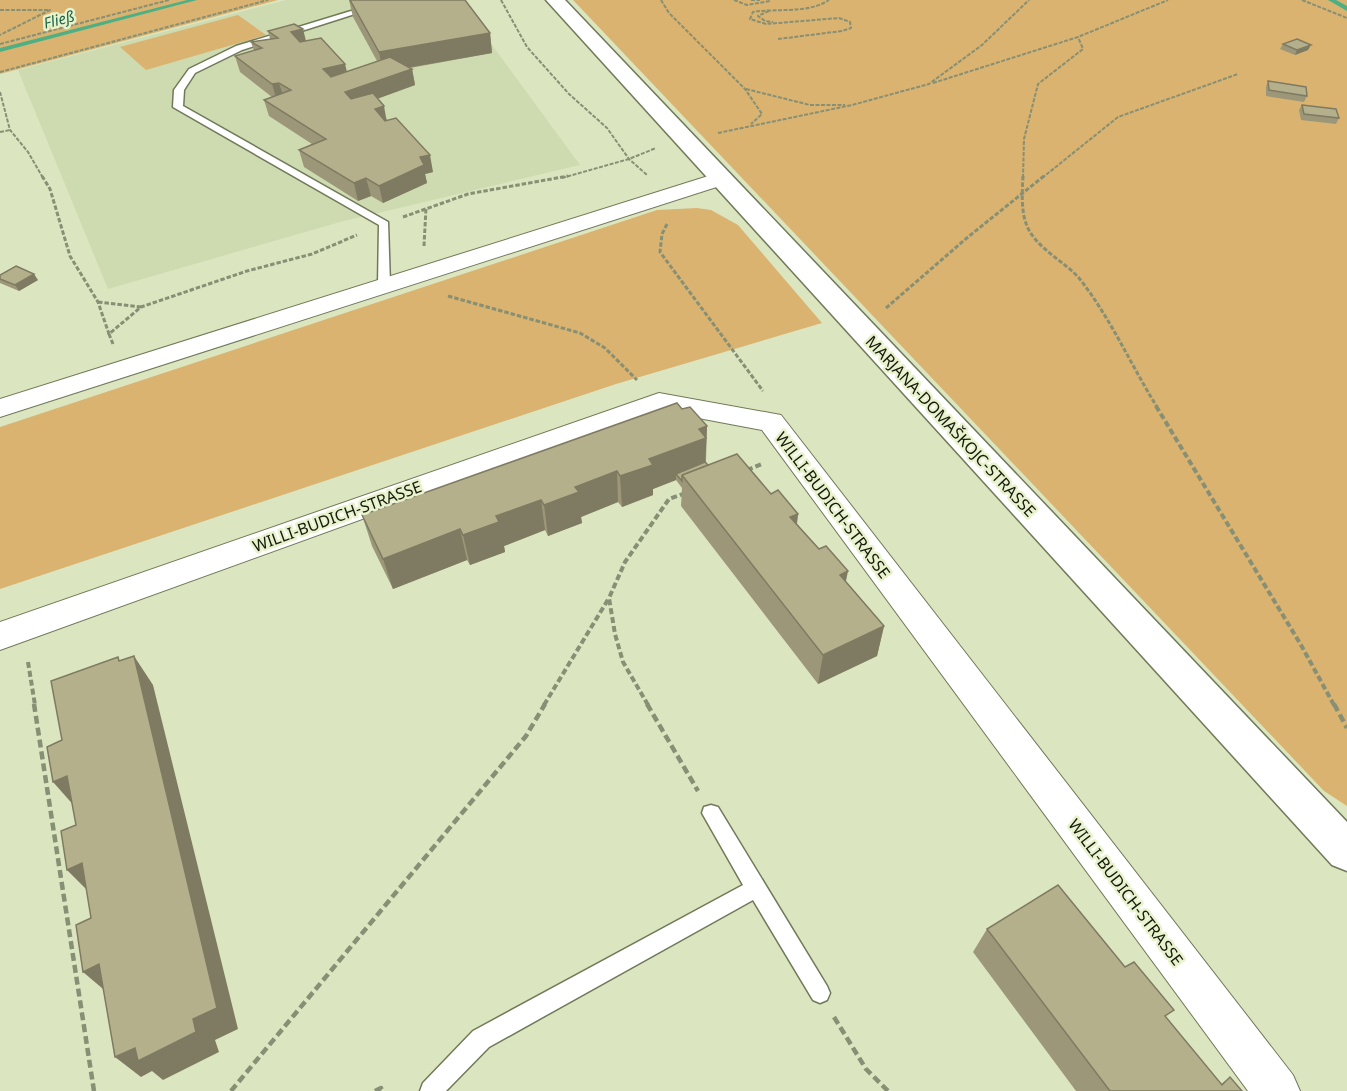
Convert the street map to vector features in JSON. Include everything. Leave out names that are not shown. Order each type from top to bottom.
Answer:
[{"type":"street","name":"MARJANA-DOMAŠKOJC-STRASSE","points":[[555,0],[1347,851]]},
{"type":"street","points":[[0,408],[721,178]]},
{"type":"street","name":"WILLI-BUDICH-STRASSE","points":[[0,636],[658,402],[771,422],[1277,1091]]},
{"type":"lane","points":[[354,13],[239,48],[192,71],[179,90],[178,107],[384,224],[384,285]]},
{"type":"lane","points":[[711,813],[820,993]]},
{"type":"lane","points":[[432,1091],[481,1039],[756,888]]},
{"type":"path","points":[[0,44],[170,0]]},
{"type":"path","points":[[0,72],[268,0]]},
{"type":"path","points":[[501,0],[527,47],[569,94],[607,128],[628,159],[680,205],[662,234],[660,252],[770,399]]},
{"type":"path","points":[[661,0],[669,13],[745,89],[762,114],[750,125]]},
{"type":"path","points":[[734,0],[747,5],[771,0]]},
{"type":"path","points":[[751,0],[771,0]]},
{"type":"path","points":[[778,39],[842,31],[851,28],[850,22],[838,18],[766,24],[750,19],[753,12],[825,4],[829,0]]},
{"type":"path","points":[[929,84],[982,45],[1029,0]]},
{"type":"path","points":[[98,302],[141,307],[247,271],[312,254],[384,224],[468,194],[551,181],[628,159],[659,147],[750,125],[852,105],[929,84],[1078,37],[1168,0]]},
{"type":"path","points":[[1302,0],[1347,18]]},
{"type":"path","points":[[780,23],[765,21],[758,16],[784,8]]},
{"type":"path","points":[[0,10],[50,10],[0,35]]},
{"type":"path","points":[[1078,37],[1083,49],[1038,84],[1024,139],[1022,193],[1027,226],[1034,237],[1077,276],[1095,300],[1140,379],[1301,645],[1347,728]]},
{"type":"path","points":[[851,318],[884,310],[1022,193],[1118,117],[1238,74]]},
{"type":"path","points":[[745,89],[810,105],[852,105]]},
{"type":"path","points":[[0,92],[10,130],[28,152],[50,189],[70,256],[98,302],[113,345]]},
{"type":"path","points":[[0,132],[10,130]]},
{"type":"path","points":[[440,293],[580,333],[605,348],[658,402]]},
{"type":"path","points":[[109,334],[141,307]]},
{"type":"path","points":[[741,472],[793,453]]},
{"type":"path","points":[[231,1091],[526,736],[609,598],[625,562],[669,499],[690,491]]},
{"type":"path","points":[[609,598],[615,634],[623,662],[711,813]]},
{"type":"path","points":[[27,658],[94,1091]]},
{"type":"path","points":[[820,993],[866,1069],[888,1091]]},
{"type":"path","points":[[375,1091],[381,1088],[382,1091]]},
{"type":"shaded area","points":[[0,0],[278,0],[0,74]]},
{"type":"shaded area","points":[[286,0],[459,0],[580,165],[340,222],[108,289],[18,70]]},
{"type":"shaded area","points":[[573,0],[1347,0],[1347,806],[1324,791]]},
{"type":"shaded area","points":[[238,15],[266,35],[146,70],[120,47]]},
{"type":"shaded area","points":[[697,208],[711,210],[738,225],[822,323],[616,384],[0,589],[0,427],[657,210]]},
{"type":"building","points":[[350,0],[465,0],[490,33],[379,52]]},
{"type":"building","points":[[294,24],[303,29],[291,32],[300,42],[321,38],[345,64],[323,69],[331,77],[390,57],[412,69],[345,92],[351,99],[373,93],[384,106],[375,109],[385,121],[396,118],[430,155],[420,157],[424,165],[379,186],[366,178],[354,183],[299,150],[326,139],[264,100],[291,90],[279,83],[272,84],[235,56],[262,48],[251,42],[278,38],[268,31]]},
{"type":"building","points":[[1297,39],[1311,45],[1297,50],[1283,44]]},
{"type":"building","points":[[1268,81],[1306,87],[1307,96],[1269,90]]},
{"type":"building","points":[[1302,105],[1336,109],[1339,118],[1304,114]]},
{"type":"building","points":[[16,266],[34,274],[15,285],[0,279],[0,275]]},
{"type":"building","points":[[677,403],[682,409],[690,407],[707,426],[699,429],[706,438],[649,459],[653,465],[620,476],[617,471],[575,487],[579,492],[544,505],[541,500],[496,516],[499,522],[463,535],[460,529],[383,559],[362,515]]},
{"type":"building","points":[[737,454],[771,494],[778,490],[798,514],[790,517],[819,549],[826,546],[848,571],[840,575],[884,626],[823,655],[682,475]]},
{"type":"building","points":[[705,462],[708,465],[682,475],[682,481],[676,474]]},
{"type":"building","points":[[134,656],[217,1008],[193,1019],[196,1032],[138,1061],[135,1048],[115,1057],[99,964],[83,972],[76,925],[91,918],[82,863],[67,870],[61,831],[76,825],[67,776],[53,782],[47,747],[62,740],[51,681],[118,657],[119,661]]},
{"type":"building","points":[[1058,885],[1125,967],[1134,962],[1174,1010],[1165,1016],[1222,1085],[1230,1077],[1242,1091],[1110,1091],[987,929]]},
{"type":"waterway","name":"Fließ","points":[[0,50],[194,0]]},
{"type":"waterway","name":"Fließ","points":[[1331,0],[1347,9]]}]
